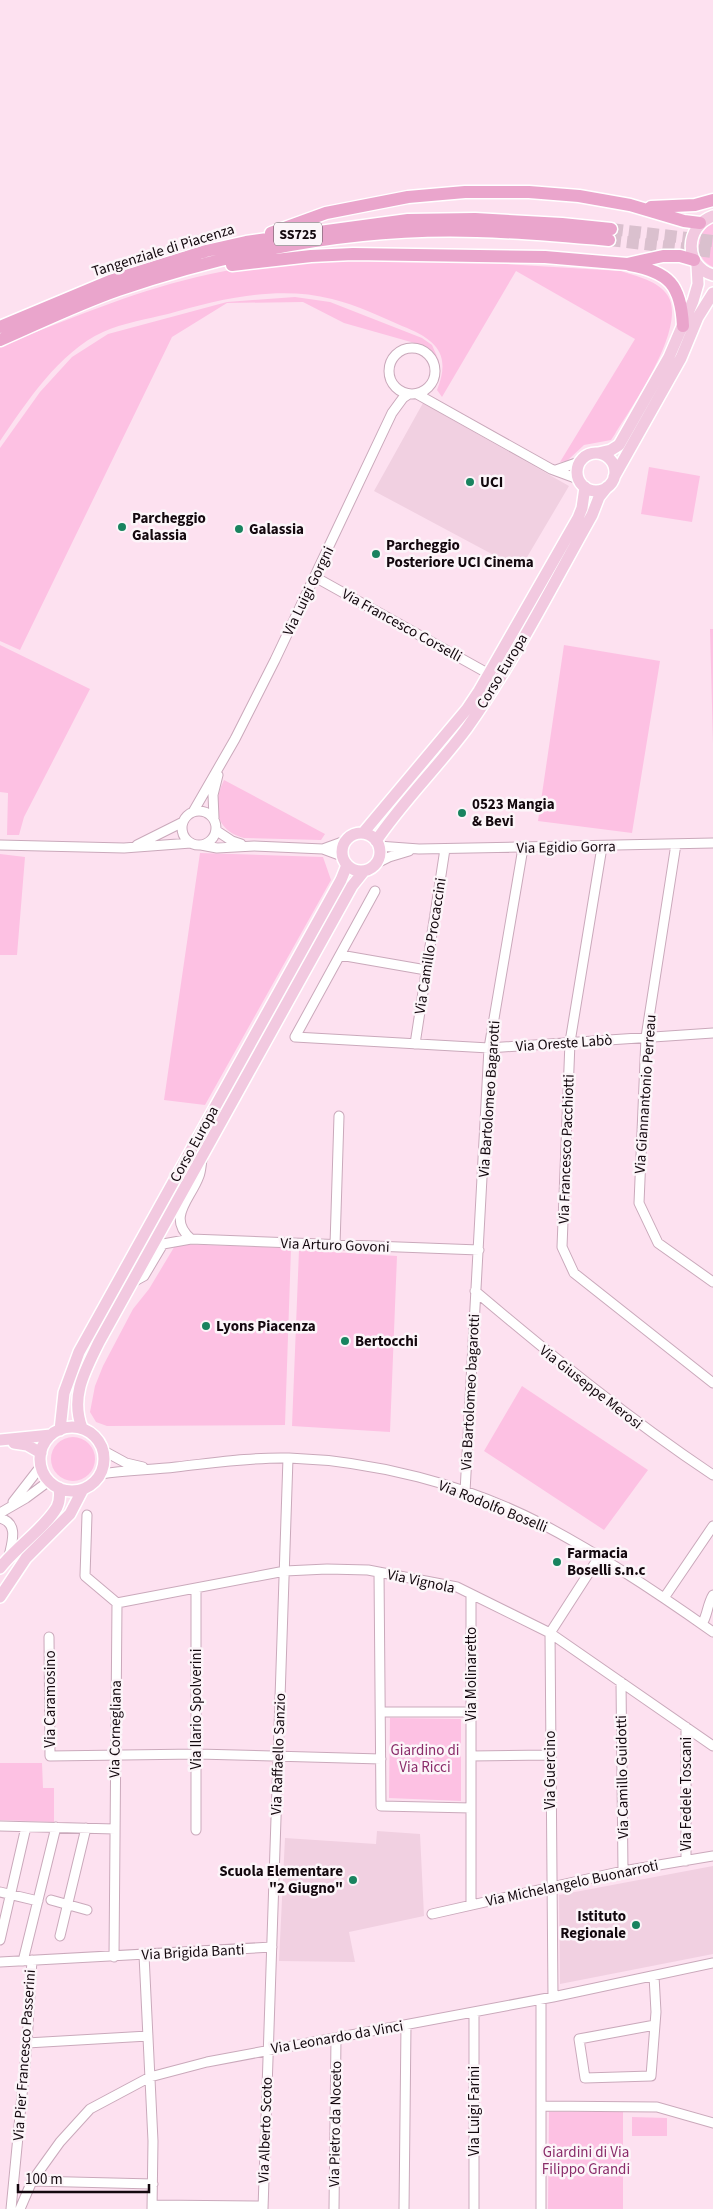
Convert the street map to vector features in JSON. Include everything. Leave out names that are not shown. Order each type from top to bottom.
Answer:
[{"type":"highway","points":[[246,242],[326,213],[408,197],[465,192],[529,192],[579,196],[630,205],[671,208],[695,205],[713,200]]},
{"type":"highway","points":[[630,205],[684,222],[700,223]]},
{"type":"highway","name":"Tangenziale di Piacenza","points":[[0,327],[110,281],[190,256],[246,242],[408,220],[475,219],[562,224],[610,235],[476,231],[412,232],[333,239],[251,253],[160,276],[107,294],[0,340]]},
{"type":"highway","points":[[160,276],[267,260],[353,254],[545,257],[627,264],[650,268],[667,278],[677,290],[683,326]]},
{"type":"highway","points":[[627,264],[663,256],[680,256],[696,263]]},
{"type":"main road","points":[[713,216],[700,223],[694,231],[691,251],[696,263],[696,292],[683,326],[661,373],[623,440],[611,450],[587,455],[580,462],[577,467],[582,483],[596,491],[607,487],[614,477],[681,358],[698,317],[713,293]]},
{"type":"main road","points":[[696,263],[713,275]]},
{"type":"main road","points":[[598,452],[612,461],[615,472],[614,477]]},
{"type":"main road","name":"Corso Europa","points":[[56,1432],[64,1393],[79,1352],[337,889],[345,861],[342,848],[345,841],[353,835],[363,833],[467,709],[578,518],[582,508],[582,483]]},
{"type":"main road","name":"Corso Europa","points":[[82,1428],[76,1406],[83,1378],[99,1342],[352,886],[364,871],[375,864],[379,855],[377,843],[388,822],[466,730],[491,692],[592,515],[599,497],[607,487]]},
{"type":"main road","points":[[363,833],[377,843]]},
{"type":"main road","points":[[345,861],[352,869],[364,871]]},
{"type":"main road","points":[[0,1441],[56,1432],[67,1428],[82,1428]]},
{"type":"main road","name":"Via Rodolfo Boselli","points":[[82,1428],[99,1441],[104,1451]]},
{"type":"main road","points":[[56,1432],[46,1440],[41,1454],[41,1466],[49,1481],[59,1488],[75,1491],[90,1486],[101,1474],[104,1451]]},
{"type":"main road","points":[[0,1441],[27,1445],[41,1454]]},
{"type":"main road","points":[[0,1568],[9,1556],[53,1514],[59,1502],[59,1488]]},
{"type":"main road","points":[[0,1597],[26,1558],[70,1514],[82,1489]]},
{"type":"street","points":[[413,394],[430,387],[434,381],[435,366],[428,354],[415,348],[400,351],[394,357],[389,372],[395,387],[436,404],[582,483]]},
{"type":"street","name":"Via Luigi Gorgni","points":[[392,413],[395,387]]},
{"type":"street","points":[[430,387],[436,404]]},
{"type":"street","name":"Via Luigi Gorgni","points":[[193,812],[220,767],[315,577],[392,413],[403,398],[413,394]]},
{"type":"street","points":[[556,470],[580,462]]},
{"type":"street","name":"Via Francesco Corselli","points":[[315,577],[489,674]]},
{"type":"street","name":"Via Luigi Gorgni","points":[[214,818],[213,795],[220,767]]},
{"type":"street","points":[[124,848],[150,840],[183,822],[193,812],[204,811],[214,818],[217,831],[232,841],[254,846]]},
{"type":"street","points":[[183,822],[182,832],[191,843]]},
{"type":"street","points":[[201,845],[211,841],[217,831]]},
{"type":"street","points":[[0,845],[124,848],[191,843],[218,848],[254,846],[323,849],[345,841]]},
{"type":"street","name":"Via Egidio Gorra","points":[[377,843],[419,849],[602,847],[713,843]]},
{"type":"street","name":"Via Giannantonio Perreau","points":[[676,844],[646,1037],[639,1204],[658,1243],[713,1282]]},
{"type":"street","name":"Via Francesco Pacchiotti","points":[[602,847],[570,1042],[562,1248],[574,1273],[713,1383]]},
{"type":"street","name":"Via Bartolomeo Bagarotti","points":[[475,1291],[479,1250],[489,1048],[523,848]]},
{"type":"street","points":[[323,849],[345,861]]},
{"type":"street","name":"Via Egidio Gorra","points":[[375,864],[389,857],[419,849]]},
{"type":"street","name":"Via Camillo Procaccini","points":[[415,1044],[445,849]]},
{"type":"street","points":[[375,891],[340,955],[426,970]]},
{"type":"street","name":"Via Oreste Labò","points":[[340,955],[296,1037],[489,1048],[713,1033]]},
{"type":"street","points":[[335,1245],[339,1116]]},
{"type":"street","points":[[191,1238],[182,1230],[180,1216],[200,1175],[202,1157]]},
{"type":"street","name":"Via Arturo Govoni","points":[[132,1282],[144,1276],[163,1244],[191,1238],[479,1250]]},
{"type":"street","name":"Via Giuseppe Merosi","points":[[475,1291],[582,1381],[655,1437],[713,1475]]},
{"type":"street","name":"Via Bartolomeo bagarotti","points":[[465,1492],[475,1291]]},
{"type":"street","name":"Via Rodolfo Boselli","points":[[104,1451],[126,1463],[156,1468]]},
{"type":"street","name":"Via Rodolfo Boselli","points":[[101,1474],[288,1458],[334,1461],[384,1469],[465,1492],[540,1523],[599,1557],[713,1632]]},
{"type":"street","name":"Via Raffaello Sanzio","points":[[268,2050],[288,1458]]},
{"type":"street","points":[[3,1511],[41,1466]]},
{"type":"street","points":[[3,1511],[49,1481]]},
{"type":"street","points":[[87,1515],[84,1576],[116,1603]]},
{"type":"street","points":[[0,1518],[8,1521],[12,1529],[13,1540],[9,1556]]},
{"type":"street","points":[[664,1598],[713,1526]]},
{"type":"street","points":[[550,1633],[599,1557]]},
{"type":"street","name":"Via Vignola","points":[[116,1603],[285,1571],[327,1569],[379,1572],[457,1587],[550,1633],[713,1746]]},
{"type":"street","points":[[379,1572],[381,1806],[471,1808]]},
{"type":"street","name":"Via Ilario Spolverini","points":[[196,1588],[196,1830]]},
{"type":"street","name":"Via Molinaretto","points":[[471,1594],[471,1904]]},
{"type":"street","points":[[702,1624],[707,1616],[707,1604],[713,1595]]},
{"type":"street","name":"Via Cornegliana","points":[[114,1957],[116,1603]]},
{"type":"street","name":"Via Guercino","points":[[550,1633],[553,1997]]},
{"type":"street","name":"Via Caramosino","points":[[49,1637],[50,1756],[115,1755]]},
{"type":"street","name":"Via Camillo Guidotti","points":[[621,1682],[623,1871]]},
{"type":"street","points":[[381,1712],[471,1712]]},
{"type":"street","name":"Via Fedele Toscani","points":[[686,1728],[686,1861]]},
{"type":"street","points":[[115,1755],[197,1754],[381,1759]]},
{"type":"street","points":[[471,1756],[550,1755]]},
{"type":"street","points":[[0,1826],[115,1829]]},
{"type":"street","points":[[0,1940],[26,1827]]},
{"type":"street","name":"Via Pier Francesco Passerini","points":[[11,2209],[27,2043],[27,1961],[38,1901],[56,1828]]},
{"type":"street","points":[[60,1936],[86,1828]]},
{"type":"street","name":"Via Michelangelo Buonarroti","points":[[432,1914],[623,1871],[713,1856]]},
{"type":"street","points":[[0,1892],[38,1901]]},
{"type":"street","points":[[51,1900],[87,1910]]},
{"type":"street","name":"Via Brigida Banti","points":[[0,1962],[272,1947]]},
{"type":"street","points":[[144,1955],[153,2141],[153,2207],[263,2207]]},
{"type":"street","name":"Via Leonardo da Vinci","points":[[20,2209],[32,2181],[60,2142],[90,2109],[150,2077],[268,2050],[541,2000],[713,1964]]},
{"type":"street","points":[[654,1976],[655,2025],[652,2076],[584,2078],[578,2038],[655,2025]]},
{"type":"street","points":[[541,2000],[541,2209]]},
{"type":"street","name":"Via Luigi Farini","points":[[474,2012],[474,2209]]},
{"type":"street","points":[[404,2209],[406,2025]]},
{"type":"street","points":[[27,2043],[148,2036]]},
{"type":"street","name":"Via Pietro da Noceto","points":[[334,2209],[336,2038]]},
{"type":"street","name":"Via Alberto Scoto","points":[[263,2207],[268,2050]]},
{"type":"street","points":[[541,2106],[657,2107],[713,2123]]},
{"type":"street","points":[[32,2181],[153,2184]]},
{"type":"shaded area","points":[[423,403],[569,486],[520,569],[374,491]]},
{"type":"shaded area","name":"Scuola Elementare \"2 Giugno\"","points":[[377,1831],[420,1834],[424,1916],[349,1932],[355,1962],[279,1961],[285,1838],[376,1844]]},
{"type":"shaded area","name":"Istituto Regionale","points":[[713,1866],[713,1954],[560,1984],[559,1895]]},
{"type":"green space","points":[[713,223],[713,267],[702,258],[698,245],[702,232]]},
{"type":"green space","points":[[317,259],[439,260],[621,271],[647,280],[664,291],[668,296],[672,310],[670,327],[664,346],[645,386],[611,440],[584,445],[567,461],[560,462],[635,339],[516,271],[442,397],[437,390],[441,377],[441,357],[438,349],[424,336],[368,311],[332,299],[291,293],[249,296],[208,303],[127,324],[103,332],[87,341],[58,365],[32,395],[0,441],[0,346],[97,308],[197,277],[257,266]]},
{"type":"green space","points":[[295,297],[330,302],[422,338],[432,345],[439,361],[432,351],[425,346],[344,323],[303,302],[227,303],[172,337],[20,650],[0,641],[0,448],[40,392],[72,357],[108,334],[227,302]]},
{"type":"green space","points":[[649,467],[700,476],[692,522],[641,514]]},
{"type":"green space","points":[[710,629],[713,629],[713,744]]},
{"type":"green space","points":[[0,645],[90,689],[24,817],[19,835],[7,835],[8,793],[0,792]]},
{"type":"green space","points":[[564,645],[660,661],[632,833],[538,821]]},
{"type":"green space","points":[[224,780],[325,834],[321,840],[244,838],[234,834],[221,822],[218,815],[218,798]]},
{"type":"green space","points":[[200,853],[323,857],[331,880],[205,1105],[164,1100]]},
{"type":"green space","points":[[0,854],[25,857],[17,955],[0,955]]},
{"type":"green space","name":"Lyons Piacenza","points":[[176,1244],[291,1248],[285,1425],[107,1426],[96,1422],[90,1412],[95,1386],[103,1366],[133,1309],[149,1289]]},
{"type":"green space","name":"Bertocchi","points":[[299,1250],[397,1256],[390,1432],[292,1426]]},
{"type":"green space","points":[[522,1386],[648,1470],[604,1530],[484,1451]]},
{"type":"green space","points":[[73,1437],[85,1441],[91,1447],[95,1459],[91,1471],[85,1477],[73,1481],[61,1477],[55,1471],[51,1459],[55,1447],[61,1441]]},
{"type":"green space","name":"Giardino di Via Ricci","points":[[390,1718],[461,1719],[461,1801],[389,1798]]},
{"type":"green space","points":[[0,1763],[42,1763],[43,1788],[54,1788],[54,1822],[0,1820]]},
{"type":"green space","name":"Giardini di Via Filippo Grandi","points":[[549,2112],[623,2112],[623,2209],[548,2209]]},
{"type":"green space","points":[[632,2117],[667,2118],[667,2136],[632,2136]]},
{"type":"tunnel","points":[[611,229],[713,241]]},
{"type":"tunnel","points":[[609,240],[713,252]]},
{"type":"place","name":"UCI","points":[[470,482]]},
{"type":"place","name":"Parcheggio Galassia","points":[[122,527]]},
{"type":"place","name":"Galassia","points":[[239,529]]},
{"type":"place","name":"Parcheggio Posteriore UCI Cinema","points":[[376,554]]},
{"type":"place","name":"0523 Mangia & Bevi","points":[[462,813]]},
{"type":"place","name":"Lyons Piacenza","points":[[206,1326]]},
{"type":"place","name":"Bertocchi","points":[[345,1341]]},
{"type":"place","name":"Farmacia Boselli s.n.c","points":[[557,1562]]},
{"type":"place","name":"Scuola Elementare \"2 Giugno\"","points":[[353,1880]]},
{"type":"place","name":"Istituto Regionale","points":[[636,1925]]}]
